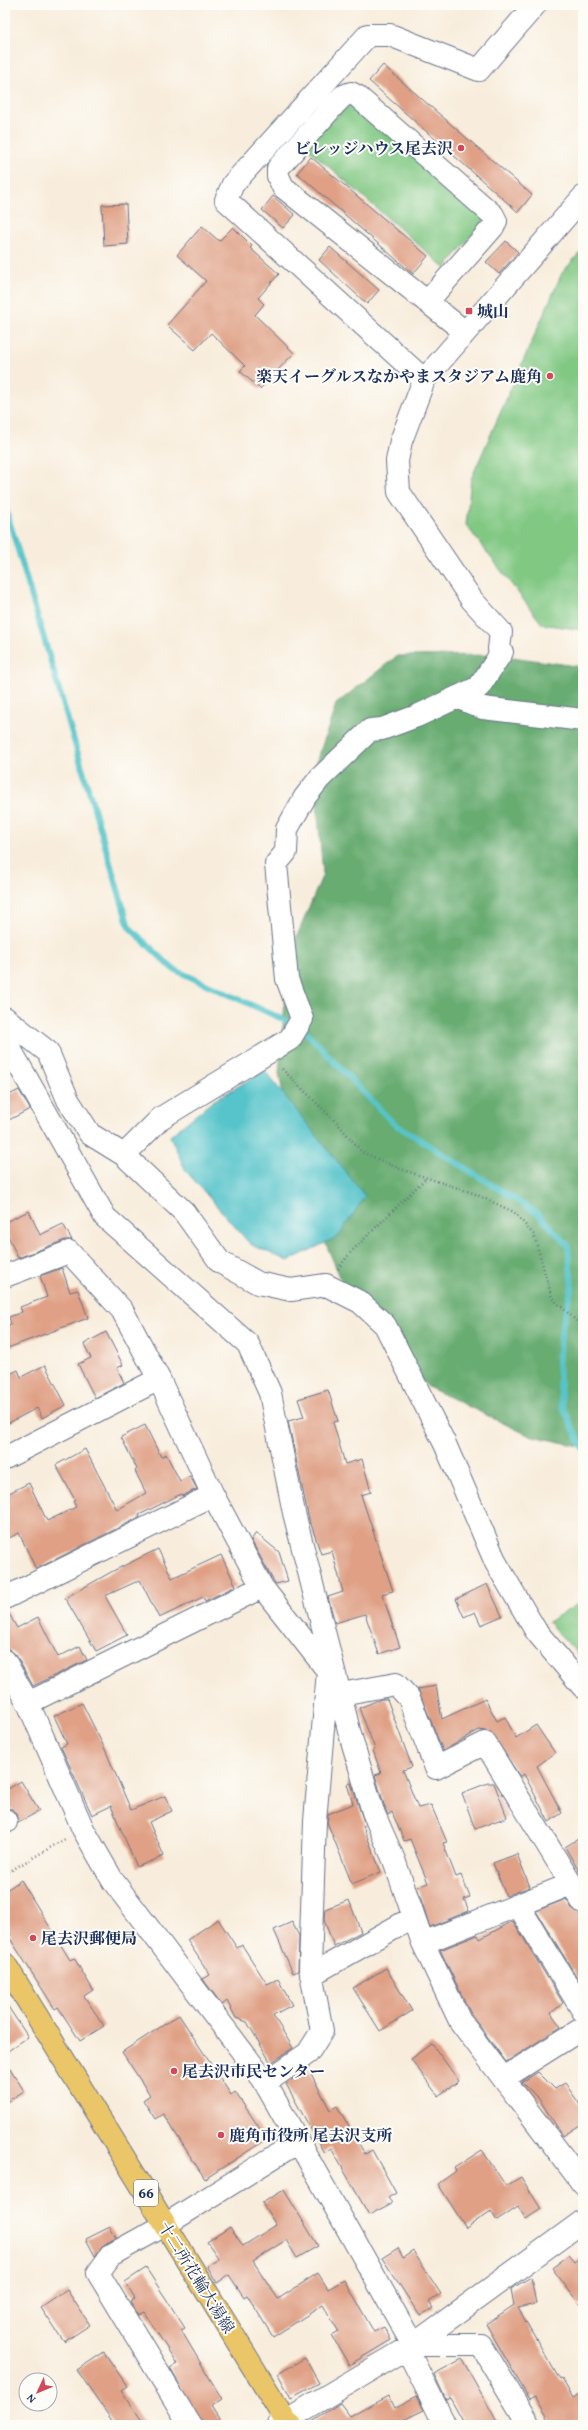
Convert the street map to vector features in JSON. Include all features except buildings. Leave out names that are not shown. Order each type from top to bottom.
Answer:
[{"type":"main road","name":"十二所花輪大湯線","points":[[5,1964],[285,2424]]},
{"type":"street","points":[[424,380],[226,200],[233,184],[368,35],[390,35],[479,70],[535,5]]},
{"type":"street","points":[[427,302],[493,227],[496,221],[493,215],[357,96],[351,93],[343,96],[278,168],[278,176],[282,187],[427,302],[465,332]]},
{"type":"street","points":[[124,1155],[161,1118],[268,1054],[290,1039],[302,1019],[287,979],[276,864],[286,852],[287,829],[305,797],[320,778],[370,730],[382,729],[416,716],[479,687],[502,652],[499,649],[501,632],[472,600],[399,492],[398,454],[424,380],[583,197]]},
{"type":"street","points":[[458,697],[483,708],[583,720]]},
{"type":"street","points":[[5,1018],[48,1052],[68,1100],[90,1134],[124,1155],[184,1212],[220,1262],[265,1285],[291,1290],[326,1285],[360,1302],[385,1325],[445,1444],[496,1563],[536,1631],[583,1687]]},
{"type":"street","points":[[5,1044],[10,1049],[105,1217],[248,1344],[270,1393],[294,1513],[350,1734],[373,1812],[394,1860],[423,1943],[460,2021],[583,2184]]},
{"type":"street","points":[[5,1276],[69,1252],[122,1310],[159,1379],[213,1495],[262,1587],[328,1671],[341,1694]]},
{"type":"street","points":[[5,1458],[159,1379]]},
{"type":"street","points":[[5,1598],[213,1495]]},
{"type":"street","points":[[28,1703],[262,1587]]},
{"type":"street","points":[[5,1661],[28,1703],[83,1829],[113,1881],[265,2083],[413,2345],[411,2357],[445,2425]]},
{"type":"street","points":[[265,2083],[308,2053],[322,2031],[311,1975],[315,1821],[328,1671]]},
{"type":"street","points":[[341,1694],[396,1684],[409,1698],[436,1768],[485,1743],[583,1904]]},
{"type":"street","points":[[423,1943],[571,1884]]},
{"type":"street","points":[[518,1905],[583,2011]]},
{"type":"street","points":[[311,1975],[414,1917]]},
{"type":"street","points":[[504,2078],[583,2028]]},
{"type":"street","points":[[190,2425],[98,2272],[111,2255],[165,2225],[298,2142]]},
{"type":"street","points":[[285,2424],[413,2345],[583,2221]]},
{"type":"street","points":[[413,2345],[482,2345],[530,2425],[537,2422],[540,2425]]},
{"type":"path","points":[[268,1054],[337,1123],[362,1152],[426,1178],[472,1193],[514,1212],[534,1235],[552,1298],[583,1327]]},
{"type":"path","points":[[326,1285],[350,1252],[426,1178]]},
{"type":"path","points":[[5,1874],[83,1829]]},
{"type":"green space","points":[[355,99],[487,217],[445,268],[305,146]]},
{"type":"green space","name":"楽天イーグルスなかやまスタジアム鹿角","points":[[583,249],[583,630],[542,624],[466,525],[471,479],[562,273]]},
{"type":"green space","points":[[498,655],[583,667],[583,1447],[528,1435],[428,1387],[355,1312],[300,1183],[279,1073],[289,955],[323,874],[314,770],[336,704],[397,656]]},
{"type":"green space","points":[[583,1601],[583,1659],[548,1622]]},
{"type":"water","points":[[265,1071],[365,1196],[339,1236],[288,1261],[250,1244],[186,1171],[170,1136],[213,1101]]},
{"type":"waterway","points":[[5,506],[129,927],[173,969],[302,1028],[393,1123],[537,1213],[568,1245],[572,1287],[562,1327],[558,1363],[562,1405],[583,1449]]},
{"type":"place","name":"ビレッジハウス尾去沢","points":[[461,148]]},
{"type":"place","name":"城山","points":[[469,311]]},
{"type":"place","name":"楽天イーグルスなかやまスタジアム鹿角","points":[[550,376]]},
{"type":"place","name":"尾去沢郵便局","points":[[33,1938]]},
{"type":"place","name":"尾去沢市民センター","points":[[174,2071]]},
{"type":"place","name":"鹿角市役所 尾去沢支所","points":[[221,2135]]}]
